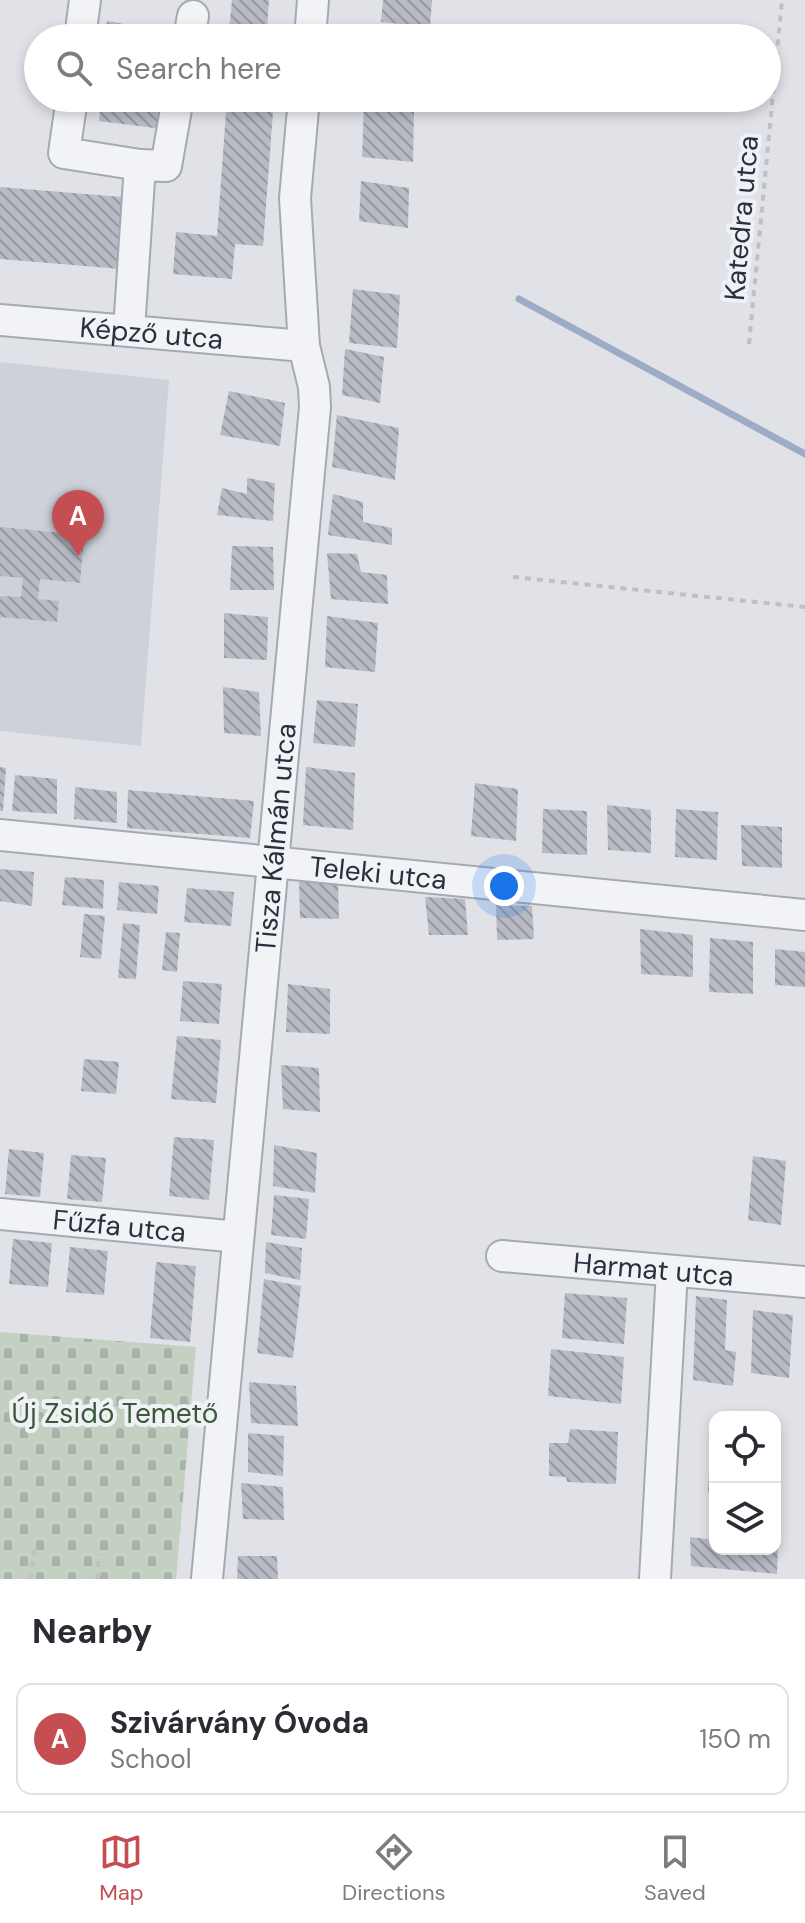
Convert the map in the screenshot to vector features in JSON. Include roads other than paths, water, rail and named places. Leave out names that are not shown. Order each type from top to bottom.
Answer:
[{"type":"street","points":[[82,24],[85,0]]},
{"type":"street","points":[[311,24],[313,0]]},
{"type":"street","points":[[70,112],[64,153],[166,166],[176,112]]},
{"type":"street","name":"Tisza Kálmán utca","points":[[207,1579],[315,407],[314,387],[304,346],[295,198],[303,112]]},
{"type":"street","points":[[129,330],[140,165]]},
{"type":"street","name":"Képző utca","points":[[0,320],[304,346]]},
{"type":"street","name":"Teleki utca","points":[[0,835],[805,915]]},
{"type":"street","name":"Fűzfa utca","points":[[0,1214],[238,1237]]},
{"type":"street","name":"Harmat utca","points":[[502,1256],[805,1282]]},
{"type":"street","points":[[655,1579],[672,1271]]},
{"type":"waterway","points":[[519,299],[805,454]]},
{"type":"place","name":"Szivárvány Óvoda","points":[[78,556]]},
{"type":"park label","name":"Új Zsidó Temető","points":[[115,1413]]}]
